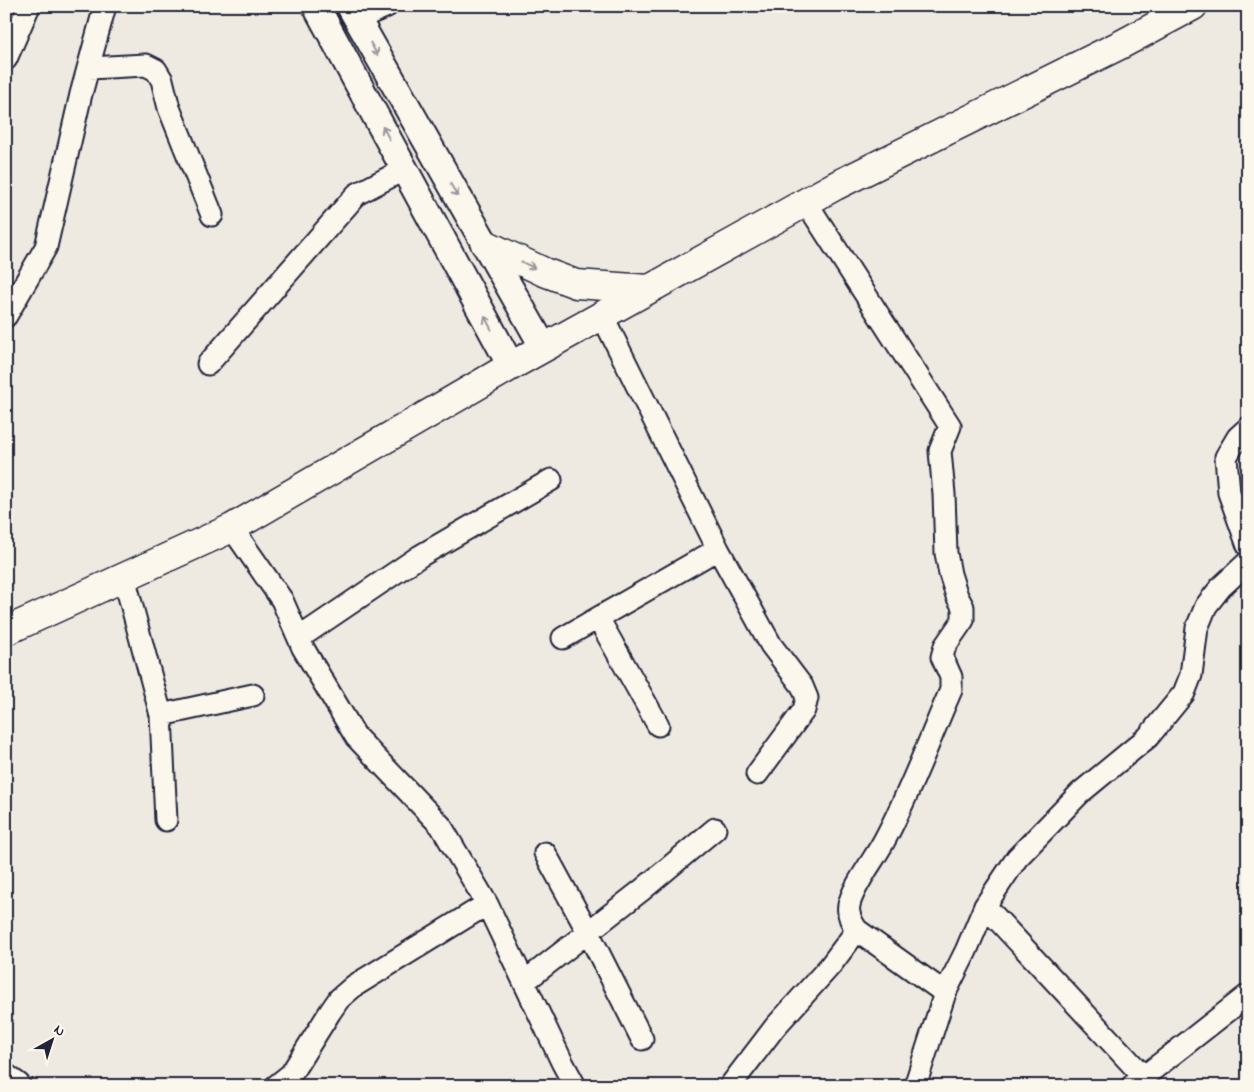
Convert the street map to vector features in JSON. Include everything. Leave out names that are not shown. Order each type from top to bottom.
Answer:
[{"type":"main road","points":[[6,631],[232,528],[511,366],[806,202],[1122,44],[1193,6]]},
{"type":"main road","points":[[484,244],[544,272],[576,284],[648,289]]},
{"type":"street","points":[[6,59],[29,6]]},
{"type":"street","points":[[6,316],[46,248],[105,6]]},
{"type":"street","points":[[316,6],[511,366]]},
{"type":"street","points":[[387,6],[353,13],[544,348]]},
{"type":"street","points":[[89,68],[146,65],[156,70],[162,80],[168,108],[212,215]]},
{"type":"street","points":[[208,364],[357,194],[405,168]]},
{"type":"street","points":[[806,202],[950,426],[940,450],[946,553],[950,574],[957,596],[963,607],[963,620],[946,646],[942,657],[951,677],[951,690],[896,816],[884,841],[851,897],[848,908],[850,919],[857,930],[944,993]]},
{"type":"street","points":[[602,315],[718,549],[771,645],[802,686],[807,698],[804,710],[757,774]]},
{"type":"street","points":[[1248,428],[1238,436],[1226,457],[1229,493],[1248,546]]},
{"type":"street","points":[[299,638],[420,556],[552,480]]},
{"type":"street","points":[[232,528],[282,600],[299,638],[356,737],[441,826],[487,904],[575,1086]]},
{"type":"street","points":[[563,638],[718,549]]},
{"type":"street","points":[[915,1086],[944,993],[966,951],[984,906],[1017,858],[1080,793],[1148,737],[1184,694],[1191,675],[1197,628],[1206,606],[1221,587],[1248,562]]},
{"type":"street","points":[[124,577],[161,715],[166,820]]},
{"type":"street","points":[[598,618],[658,725]]},
{"type":"street","points":[[161,715],[253,695]]},
{"type":"street","points":[[524,982],[642,890],[715,828]]},
{"type":"street","points":[[545,853],[588,932],[642,1039]]},
{"type":"street","points":[[288,1082],[339,999],[354,986],[487,904]]},
{"type":"street","points":[[984,906],[1137,1081],[1245,1003]]},
{"type":"street","points":[[730,1086],[775,1027],[830,966],[857,930]]},
{"type":"street","points":[[6,1078],[17,1086]]}]
